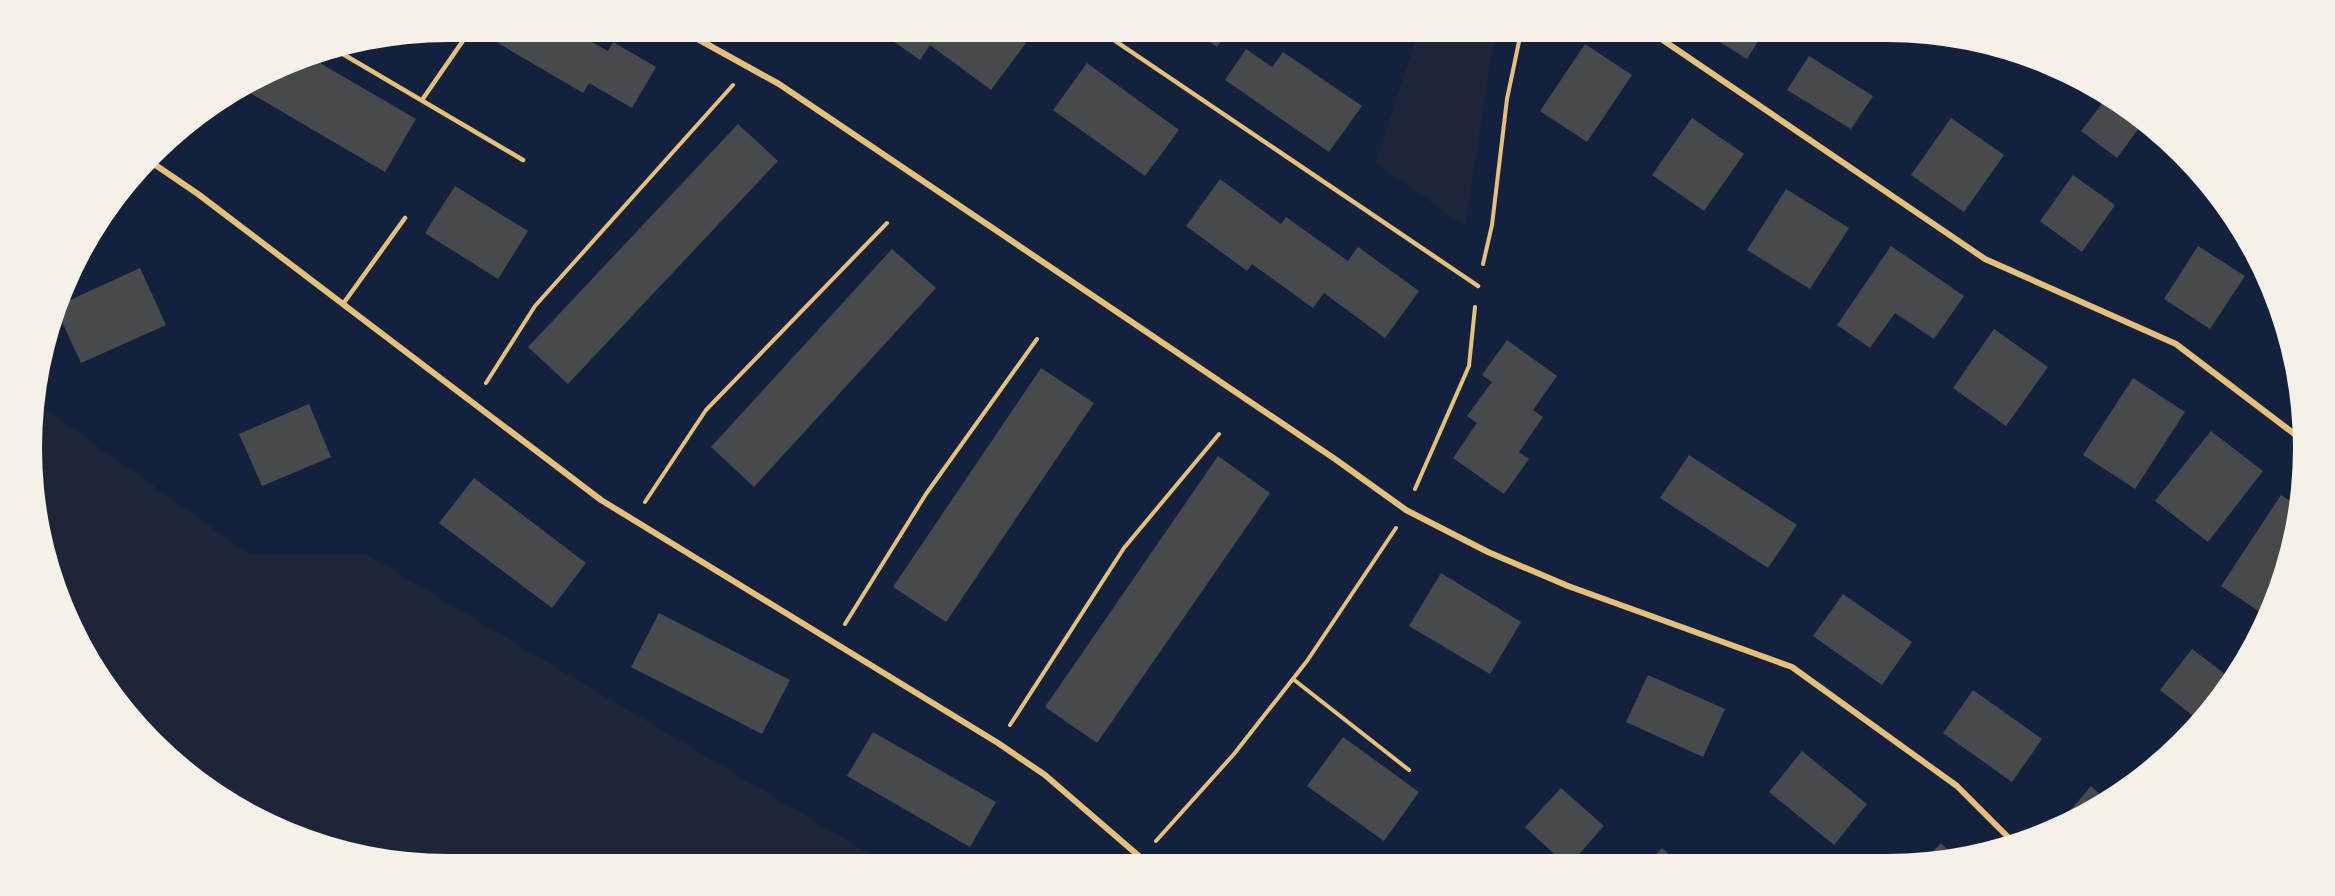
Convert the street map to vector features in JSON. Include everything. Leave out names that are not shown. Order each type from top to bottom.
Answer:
[{"type":"street","points":[[702,42],[779,84],[1335,459],[1406,510],[1488,552],[1568,586],[1792,667],[1957,786],[2007,836]]},
{"type":"street","points":[[1666,42],[1985,259],[2176,344],[2292,432]]},
{"type":"street","points":[[157,166],[198,194],[601,500],[998,743],[1045,775],[1136,854]]},
{"type":"lane","points":[[422,100],[462,42]]},
{"type":"lane","points":[[1117,42],[1478,286]]},
{"type":"lane","points":[[345,55],[523,160]]},
{"type":"lane","points":[[343,304],[405,218]]},
{"type":"path","points":[[474,404],[535,306],[748,69]]},
{"type":"path","points":[[634,520],[706,410],[887,222]]},
{"type":"path","points":[[833,643],[926,494],[1037,339]]},
{"type":"path","points":[[998,743],[1124,548],[1219,434]]},
{"type":"path","points":[[1145,854],[1234,754],[1293,679],[1394,531]]},
{"type":"path","points":[[1293,679],[1410,770]]},
{"type":"shaded area","points":[[1415,42],[1493,42],[1465,226],[1376,163]]},
{"type":"shaded area","points":[[44,408],[249,554],[367,555],[870,854],[448,854],[395,851],[317,832],[245,800],[222,786],[180,753],[143,716],[110,674],[84,628],[56,553],[45,501],[42,448]]},
{"type":"building","points":[[592,42],[608,51],[613,42],[656,67],[632,108],[589,83],[583,93],[498,43]]},
{"type":"building","points":[[894,42],[1026,43],[991,90],[930,45],[920,60]]},
{"type":"building","points":[[1210,42],[1220,42],[1217,47]]},
{"type":"building","points":[[1720,42],[1758,42],[1747,59]]},
{"type":"building","points":[[1585,44],[1632,75],[1587,142],[1540,111]]},
{"type":"building","points":[[1246,49],[1272,67],[1283,52],[1362,106],[1329,152],[1225,80]]},
{"type":"building","points":[[1809,56],[1873,96],[1851,129],[1787,90]]},
{"type":"building","points":[[320,63],[416,119],[385,172],[250,93]]},
{"type":"building","points":[[1087,63],[1179,130],[1145,176],[1053,110]]},
{"type":"building","points":[[2102,103],[2138,129],[2117,158],[2081,131]]},
{"type":"building","points":[[1692,118],[1744,154],[1704,211],[1652,175]]},
{"type":"building","points":[[1951,118],[2004,155],[1964,212],[1911,175]]},
{"type":"building","points":[[738,124],[778,161],[568,384],[528,347]]},
{"type":"building","points":[[2073,175],[2115,205],[2082,252],[2040,221]]},
{"type":"building","points":[[1220,179],[1281,224],[1286,217],[1348,261],[1358,247],[1419,291],[1385,338],[1324,293],[1313,308],[1252,264],[1247,271],[1186,226]]},
{"type":"building","points":[[455,186],[528,231],[498,279],[425,233]]},
{"type":"building","points":[[1786,189],[1849,228],[1810,289],[1747,250]]},
{"type":"building","points":[[1891,246],[1964,296],[1934,339],[1895,313],[1870,348],[1837,325]]},
{"type":"building","points":[[2198,246],[2245,276],[2210,329],[2164,299]]},
{"type":"building","points":[[892,249],[936,288],[754,487],[711,447]]},
{"type":"building","points":[[140,268],[166,325],[81,363],[62,323],[70,300]]},
{"type":"building","points":[[1994,329],[2048,367],[2006,426],[1953,388]]},
{"type":"building","points":[[1507,340],[1557,376],[1533,410],[1543,417],[1519,452],[1529,459],[1504,494],[1453,458],[1477,423],[1467,416],[1492,382],[1482,375]]},
{"type":"building","points":[[1041,368],[1094,403],[946,622],[893,587]]},
{"type":"building","points":[[2133,378],[2185,412],[2135,489],[2083,455]]},
{"type":"building","points":[[309,404],[331,457],[262,486],[239,434]]},
{"type":"building","points":[[2211,431],[2263,471],[2208,542],[2155,501]]},
{"type":"building","points":[[1689,455],[1797,525],[1768,568],[1660,498]]},
{"type":"building","points":[[1218,456],[1270,493],[1097,743],[1045,707]]},
{"type":"building","points":[[474,478],[586,563],[552,608],[439,523]]},
{"type":"building","points":[[2281,495],[2290,501],[2279,553],[2258,611],[2221,586]]},
{"type":"building","points":[[1441,573],[1521,622],[1490,674],[1409,626]]},
{"type":"building","points":[[1843,594],[1912,642],[1882,685],[1813,636]]},
{"type":"building","points":[[659,613],[790,680],[762,734],[631,667]]},
{"type":"building","points":[[2192,649],[2225,674],[2192,716],[2160,690]]},
{"type":"building","points":[[1648,675],[1725,709],[1703,757],[1626,722]]},
{"type":"building","points":[[1973,690],[2042,739],[2012,782],[1943,733]]},
{"type":"building","points":[[873,732],[996,802],[970,847],[847,776]]},
{"type":"building","points":[[1343,737],[1419,792],[1384,841],[1307,786]]},
{"type":"building","points":[[1802,751],[1867,804],[1834,845],[1769,792]]},
{"type":"building","points":[[2091,786],[2100,794],[2090,800],[2070,810]]},
{"type":"building","points":[[1561,788],[1604,826],[1579,854],[1554,854],[1525,827]]},
{"type":"building","points":[[1941,843],[1948,850],[1940,851],[1933,852]]},
{"type":"building","points":[[1662,848],[1668,854],[1656,854]]}]
